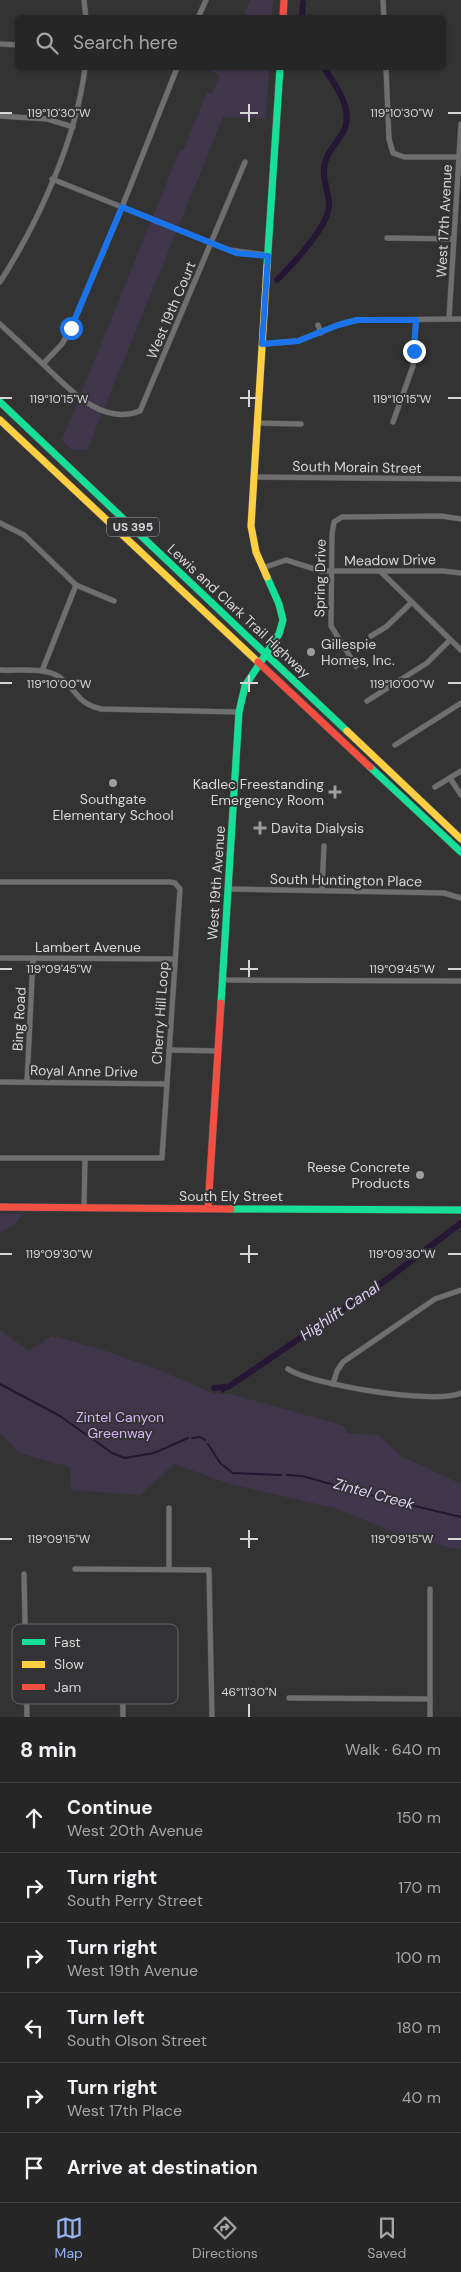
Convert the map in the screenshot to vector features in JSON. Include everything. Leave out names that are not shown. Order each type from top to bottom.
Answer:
[{"type":"main road","points":[[283,15],[284,0]]},
{"type":"main road","name":"West 19th Avenue","points":[[208,1208],[239,712],[245,686],[258,663],[279,634],[283,620],[279,604],[252,539],[253,476],[280,70]]},
{"type":"main road","name":"Lewis and Clark Trail Highway","points":[[0,402],[461,839]]},
{"type":"main road","name":"Lewis and Clark Trail Highway","points":[[0,420],[461,852]]},
{"type":"main road","name":"South Ely Street","points":[[0,1207],[461,1210]]},
{"type":"street","points":[[84,0],[86,15]]},
{"type":"street","points":[[199,15],[206,0]]},
{"type":"street","points":[[383,0],[384,15]]},
{"type":"street","points":[[0,44],[15,45]]},
{"type":"street","points":[[0,282],[38,214],[73,128],[85,70]]},
{"type":"street","points":[[0,324],[43,364],[69,333],[122,207],[176,70]]},
{"type":"street","points":[[386,70],[389,140],[394,153],[404,157],[460,157]]},
{"type":"street","points":[[0,116],[47,119],[73,128]]},
{"type":"street","name":"West 17th Avenue","points":[[449,319],[461,124]]},
{"type":"street","name":"West 19th Court","points":[[43,364],[82,400],[94,407],[107,412],[125,414],[140,411],[245,162]]},
{"type":"street","points":[[52,179],[236,253],[268,256]]},
{"type":"street","points":[[387,238],[454,239]]},
{"type":"street","points":[[262,344],[298,341],[338,325],[357,320],[461,320]]},
{"type":"street","points":[[394,422],[412,366],[416,320]]},
{"type":"street","points":[[318,325],[321,332]]},
{"type":"street","points":[[257,423],[301,424]]},
{"type":"street","name":"South Morain Street","points":[[253,476],[461,479]]},
{"type":"street","name":"Spring Drive","points":[[356,666],[331,626],[332,534],[337,519],[342,517],[441,516],[461,519]]},
{"type":"street","points":[[0,523],[16,529],[24,535],[76,585],[114,600]]},
{"type":"street","name":"Meadow Drive","points":[[263,568],[286,560],[321,572],[443,570],[461,573]]},
{"type":"street","points":[[380,572],[461,650]]},
{"type":"street","points":[[42,671],[76,585]]},
{"type":"street","points":[[371,636],[386,627],[411,603]]},
{"type":"street","points":[[367,701],[427,663],[450,640]]},
{"type":"street","points":[[0,670],[51,673],[65,681],[83,703],[101,709],[239,712]]},
{"type":"street","points":[[395,745],[461,703]]},
{"type":"street","points":[[435,787],[461,771]]},
{"type":"street","points":[[450,778],[461,795]]},
{"type":"street","points":[[322,889],[324,846]]},
{"type":"street","name":"Cherry Hill Loop","points":[[0,882],[175,883],[180,889],[162,1158],[0,1158]]},
{"type":"street","name":"South Huntington Place","points":[[229,889],[322,889],[444,893],[461,898]]},
{"type":"street","name":"Lambert Avenue","points":[[0,958],[175,959]]},
{"type":"street","name":"Bing Road","points":[[27,1082],[33,958]]},
{"type":"street","points":[[223,980],[461,981]]},
{"type":"street","points":[[169,1050],[218,1051]]},
{"type":"street","name":"Royal Anne Drive","points":[[0,1082],[167,1084]]},
{"type":"street","points":[[84,1208],[86,1159]]},
{"type":"street","points":[[333,1384],[337,1371],[343,1362],[435,1299],[461,1290]]},
{"type":"street","points":[[288,1369],[299,1376],[376,1392],[445,1397],[461,1393]]},
{"type":"street","points":[[169,1508],[169,1568]]},
{"type":"street","points":[[75,1569],[169,1568],[209,1570],[212,1717]]},
{"type":"street","points":[[24,1574],[25,1624]]},
{"type":"street","points":[[430,1589],[430,1717]]},
{"type":"street","points":[[289,1698],[430,1698]]},
{"type":"street","points":[[27,1704],[27,1717]]},
{"type":"street","points":[[123,1704],[123,1717]]},
{"type":"green space","points":[[250,0],[273,0],[272,15],[244,15]]},
{"type":"green space","points":[[209,70],[269,70],[266,119],[223,117],[87,450],[72,450],[62,440],[180,150],[183,151],[207,92],[212,94],[220,75]]},
{"type":"green space","points":[[0,1214],[23,1214],[14,1225],[0,1233]]},
{"type":"green space","name":"Zintel Canyon Greenway","points":[[0,1330],[29,1351],[52,1336],[103,1350],[156,1369],[215,1394],[231,1394],[344,1426],[347,1433],[378,1435],[401,1456],[461,1484],[461,1549],[391,1531],[335,1508],[230,1484],[174,1464],[140,1495],[71,1490],[70,1467],[20,1453],[0,1433]]},
{"type":"waterway","points":[[302,15],[303,3]]},
{"type":"waterway","points":[[277,280],[309,245],[327,214],[329,200],[324,174],[325,163],[342,134],[347,117],[343,99],[325,70]]},
{"type":"waterway","name":"Highlift Canal","points":[[214,1388],[228,1387],[386,1280],[461,1223]]},
{"type":"waterway","name":"Zintel Creek","points":[[0,1384],[60,1416],[112,1453],[125,1458],[154,1453],[188,1438]]},
{"type":"waterway","name":"Highlift Canal","points":[[222,1392],[228,1387]]},
{"type":"waterway","name":"Zintel Creek","points":[[192,1438],[200,1437],[205,1440]]},
{"type":"waterway","name":"Zintel Creek","points":[[208,1444],[221,1464],[233,1473],[281,1475]]},
{"type":"waterway","name":"Zintel Creek","points":[[287,1475],[302,1476],[377,1497],[461,1517]]},
{"type":"traffic: fast","points":[[267,266],[280,70]]},
{"type":"traffic: fast","points":[[0,402],[347,731]]},
{"type":"traffic: fast","points":[[221,1003],[239,712],[245,686],[279,634],[283,620],[279,604],[267,577]]},
{"type":"traffic: fast","points":[[370,767],[461,852]]},
{"type":"traffic: fast","points":[[231,1209],[461,1210]]},
{"type":"traffic: slow","points":[[267,266],[251,526],[256,552],[267,577]]},
{"type":"traffic: slow","points":[[0,420],[258,662]]},
{"type":"traffic: slow","points":[[347,731],[461,839]]},
{"type":"traffic: jam","points":[[283,15],[284,0]]},
{"type":"traffic: jam","points":[[258,662],[370,767]]},
{"type":"traffic: jam","points":[[208,1208],[221,1003]]},
{"type":"traffic: jam","points":[[0,1207],[231,1209]]},
{"type":"place","name":"Gillespie Homes, Inc.","points":[[311,652]]},
{"type":"place","name":"Southgate Elementary School","points":[[113,783]]},
{"type":"place","name":"Kadlec Freestanding Emergency Room","points":[[335,792]]},
{"type":"place","name":"Davita Dialysis","points":[[260,828]]},
{"type":"place","name":"Reese Concrete Products","points":[[420,1175]]},
{"type":"route","points":[[71,328],[122,207],[236,253],[268,256],[262,344],[281,344],[298,341],[338,325],[357,320],[416,320],[414,351]]}]
